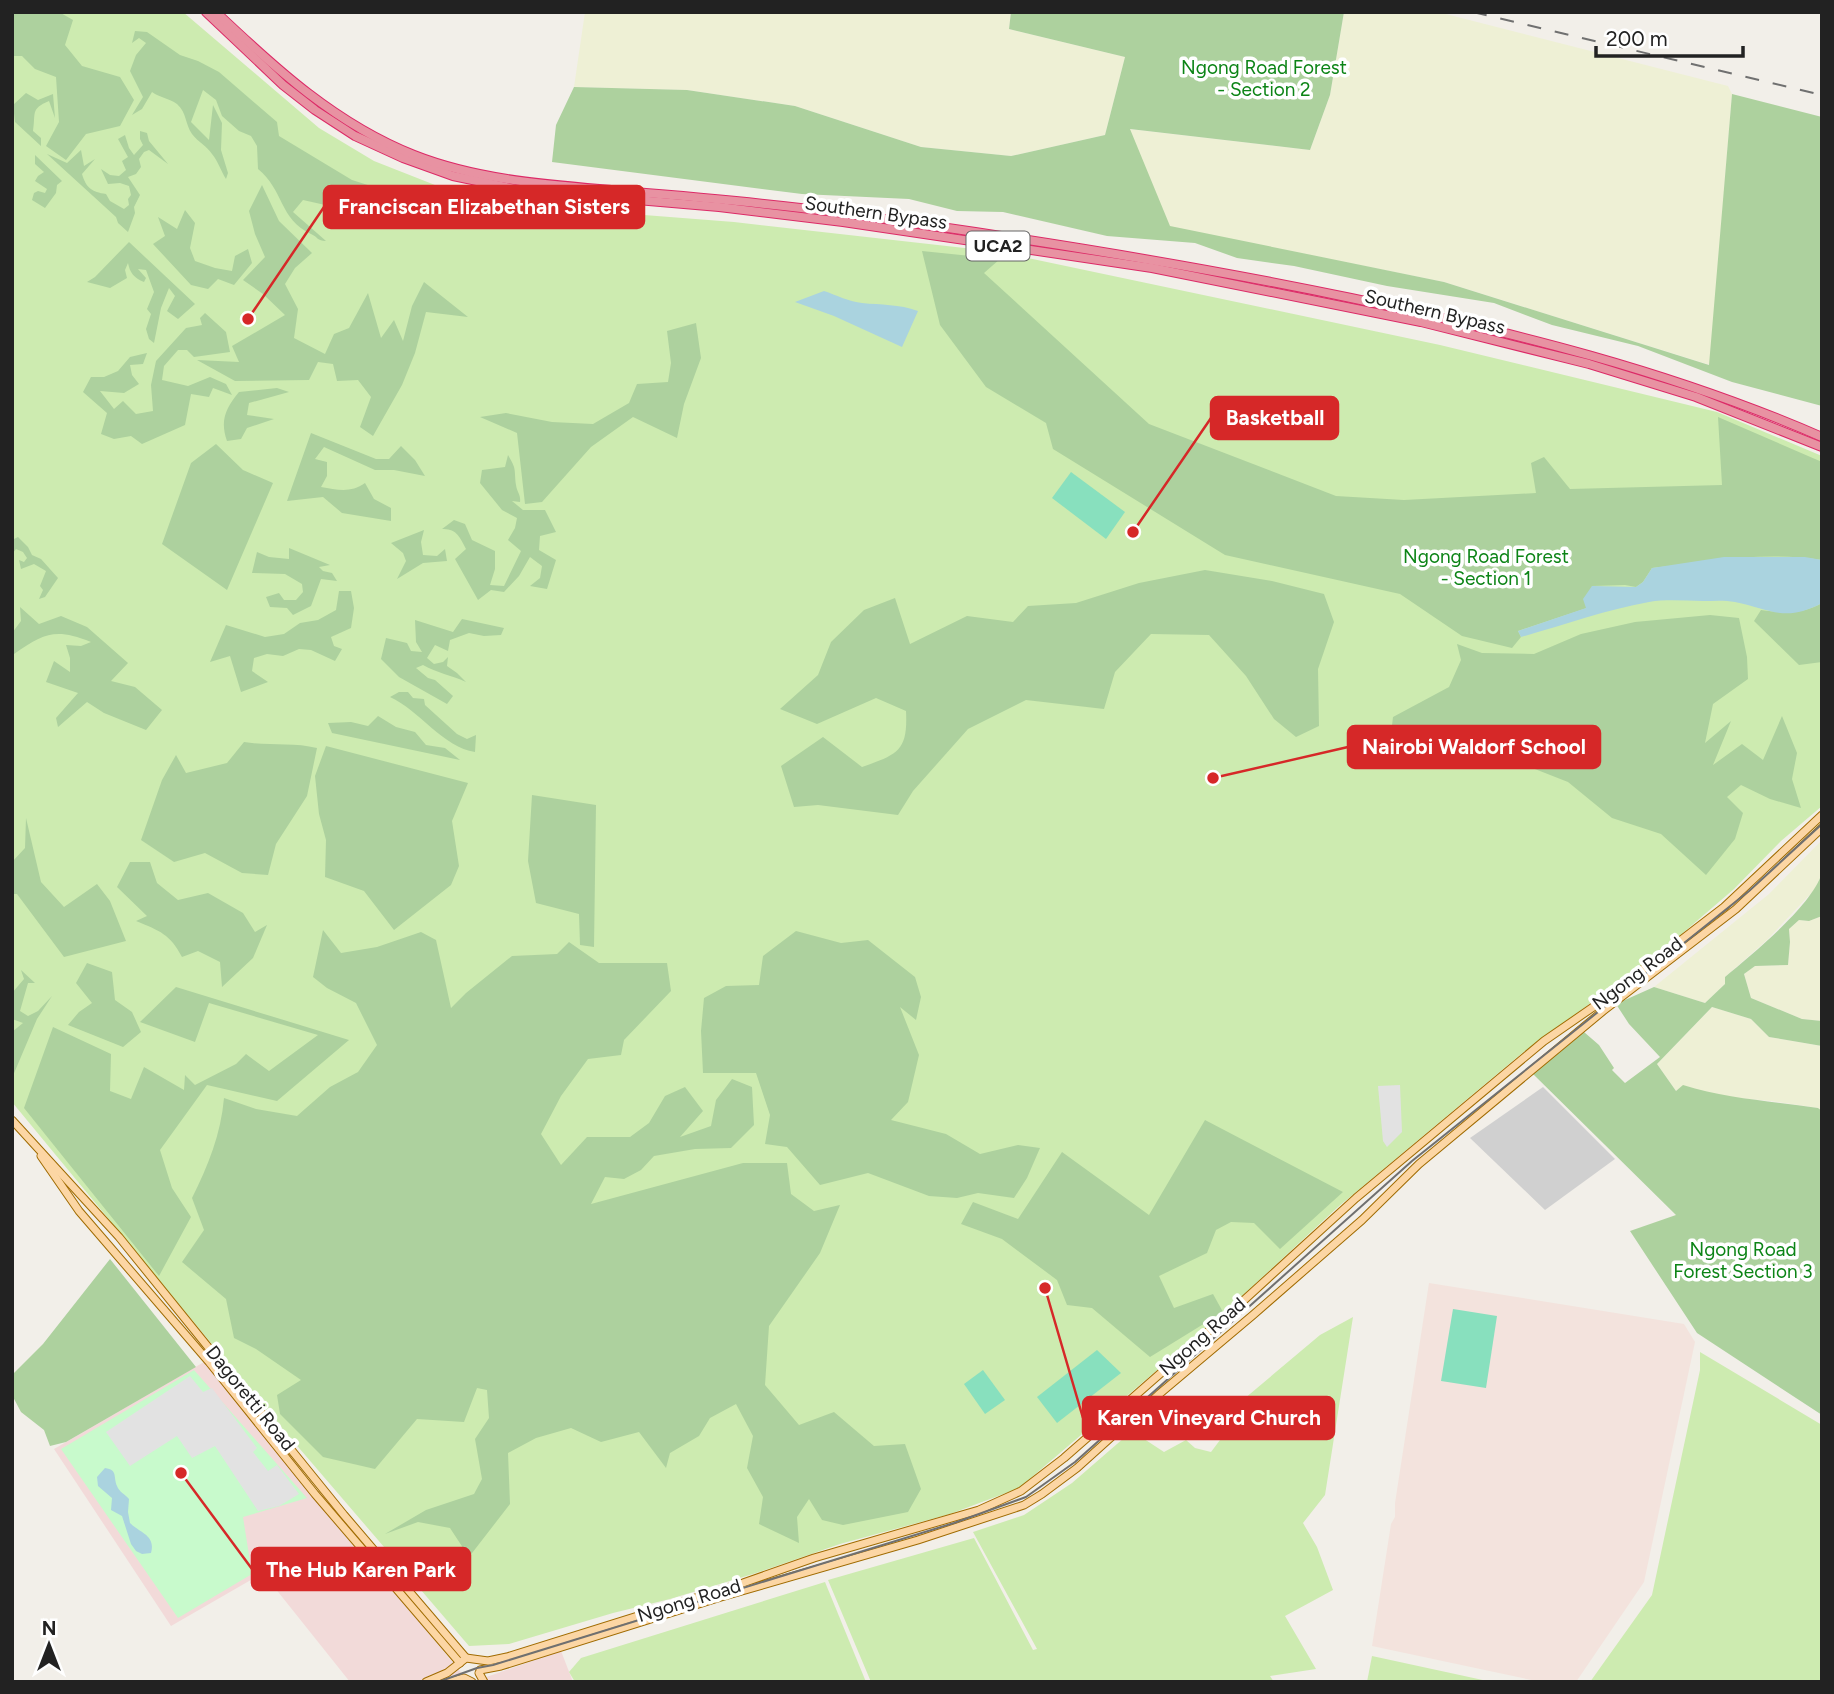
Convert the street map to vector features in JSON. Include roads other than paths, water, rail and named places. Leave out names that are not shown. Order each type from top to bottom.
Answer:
[{"type":"highway","name":"Southern Bypass","points":[[206,12],[284,85],[315,110],[355,136],[403,158],[453,176],[520,190],[719,207],[843,222],[1191,276],[1421,322],[1589,364],[1696,397],[1822,447]]},
{"type":"highway","name":"Southern Bypass","points":[[216,12],[311,97],[345,120],[416,155],[452,167],[484,175],[547,184],[841,213],[1155,260],[1281,284],[1426,314],[1596,357],[1728,399],[1822,437]]},
{"type":"main road","name":"Ngong Road","points":[[477,1661],[496,1661],[814,1558],[979,1510],[1021,1491],[1076,1446],[1356,1198],[1544,1041],[1647,967],[1724,907],[1822,815]]},
{"type":"main road","name":"Ngong Road","points":[[480,1672],[918,1540],[1024,1505],[1042,1494],[1089,1457],[1362,1220],[1419,1164],[1604,1011],[1736,909],[1822,828]]},
{"type":"main road","points":[[1514,1066],[1522,1068],[1525,1075]]},
{"type":"main road","name":"Dagoretti Road","points":[[12,1120],[95,1208],[462,1662]]},
{"type":"main road","name":"Dagoretti Road","points":[[30,1141],[84,1216],[209,1362],[315,1494],[462,1662]]},
{"type":"main road","points":[[84,1216],[86,1207],[95,1208]]},
{"type":"main road","points":[[1105,1420],[1103,1424],[1107,1431],[1118,1431]]},
{"type":"main road","points":[[1076,1446],[1082,1442],[1091,1445],[1092,1452],[1089,1457]]},
{"type":"main road","points":[[426,1682],[462,1662],[477,1661],[484,1682]]},
{"type":"main road","points":[[462,1662],[459,1673],[469,1680]]},
{"type":"main road","points":[[449,1682],[469,1680],[480,1672]]},
{"type":"water","points":[[824,291],[857,302],[918,311],[902,347],[834,316],[795,302]]},
{"type":"water","points":[[1724,557],[1805,557],[1822,560],[1822,603],[1798,612],[1778,613],[1727,601],[1656,601],[1616,609],[1521,637],[1518,631],[1586,608],[1583,599],[1592,586],[1636,587],[1643,582],[1652,568]]},
{"type":"water","points":[[105,1468],[113,1472],[118,1488],[129,1499],[130,1523],[149,1538],[151,1553],[142,1554],[136,1551],[122,1516],[111,1510],[112,1498],[98,1486],[97,1477]]},
{"type":"tram line","points":[[438,1682],[954,1523],[1026,1497],[1075,1462],[1412,1161],[1749,891],[1822,824]]},
{"type":"railway","points":[[1473,12],[1822,95]]},
{"type":"place","name":"Franciscan Elizabethan Sisters","points":[[248,319]]},
{"type":"place","name":"Basketball","points":[[1133,532]]},
{"type":"place","name":"Nairobi Waldorf School","points":[[1213,778]]},
{"type":"place","name":"Karen Vineyard Church","points":[[1045,1288]]},
{"type":"place","name":"The Hub Karen Park","points":[[181,1473]]},
{"type":"park label","name":"Ngong Road Forest - Section 2","points":[[1264,78]]},
{"type":"park label","name":"Ngong Road Forest - Section 1","points":[[1486,567]]},
{"type":"park label","name":"Ngong Road Forest Section 3","points":[[1743,1260]]}]
